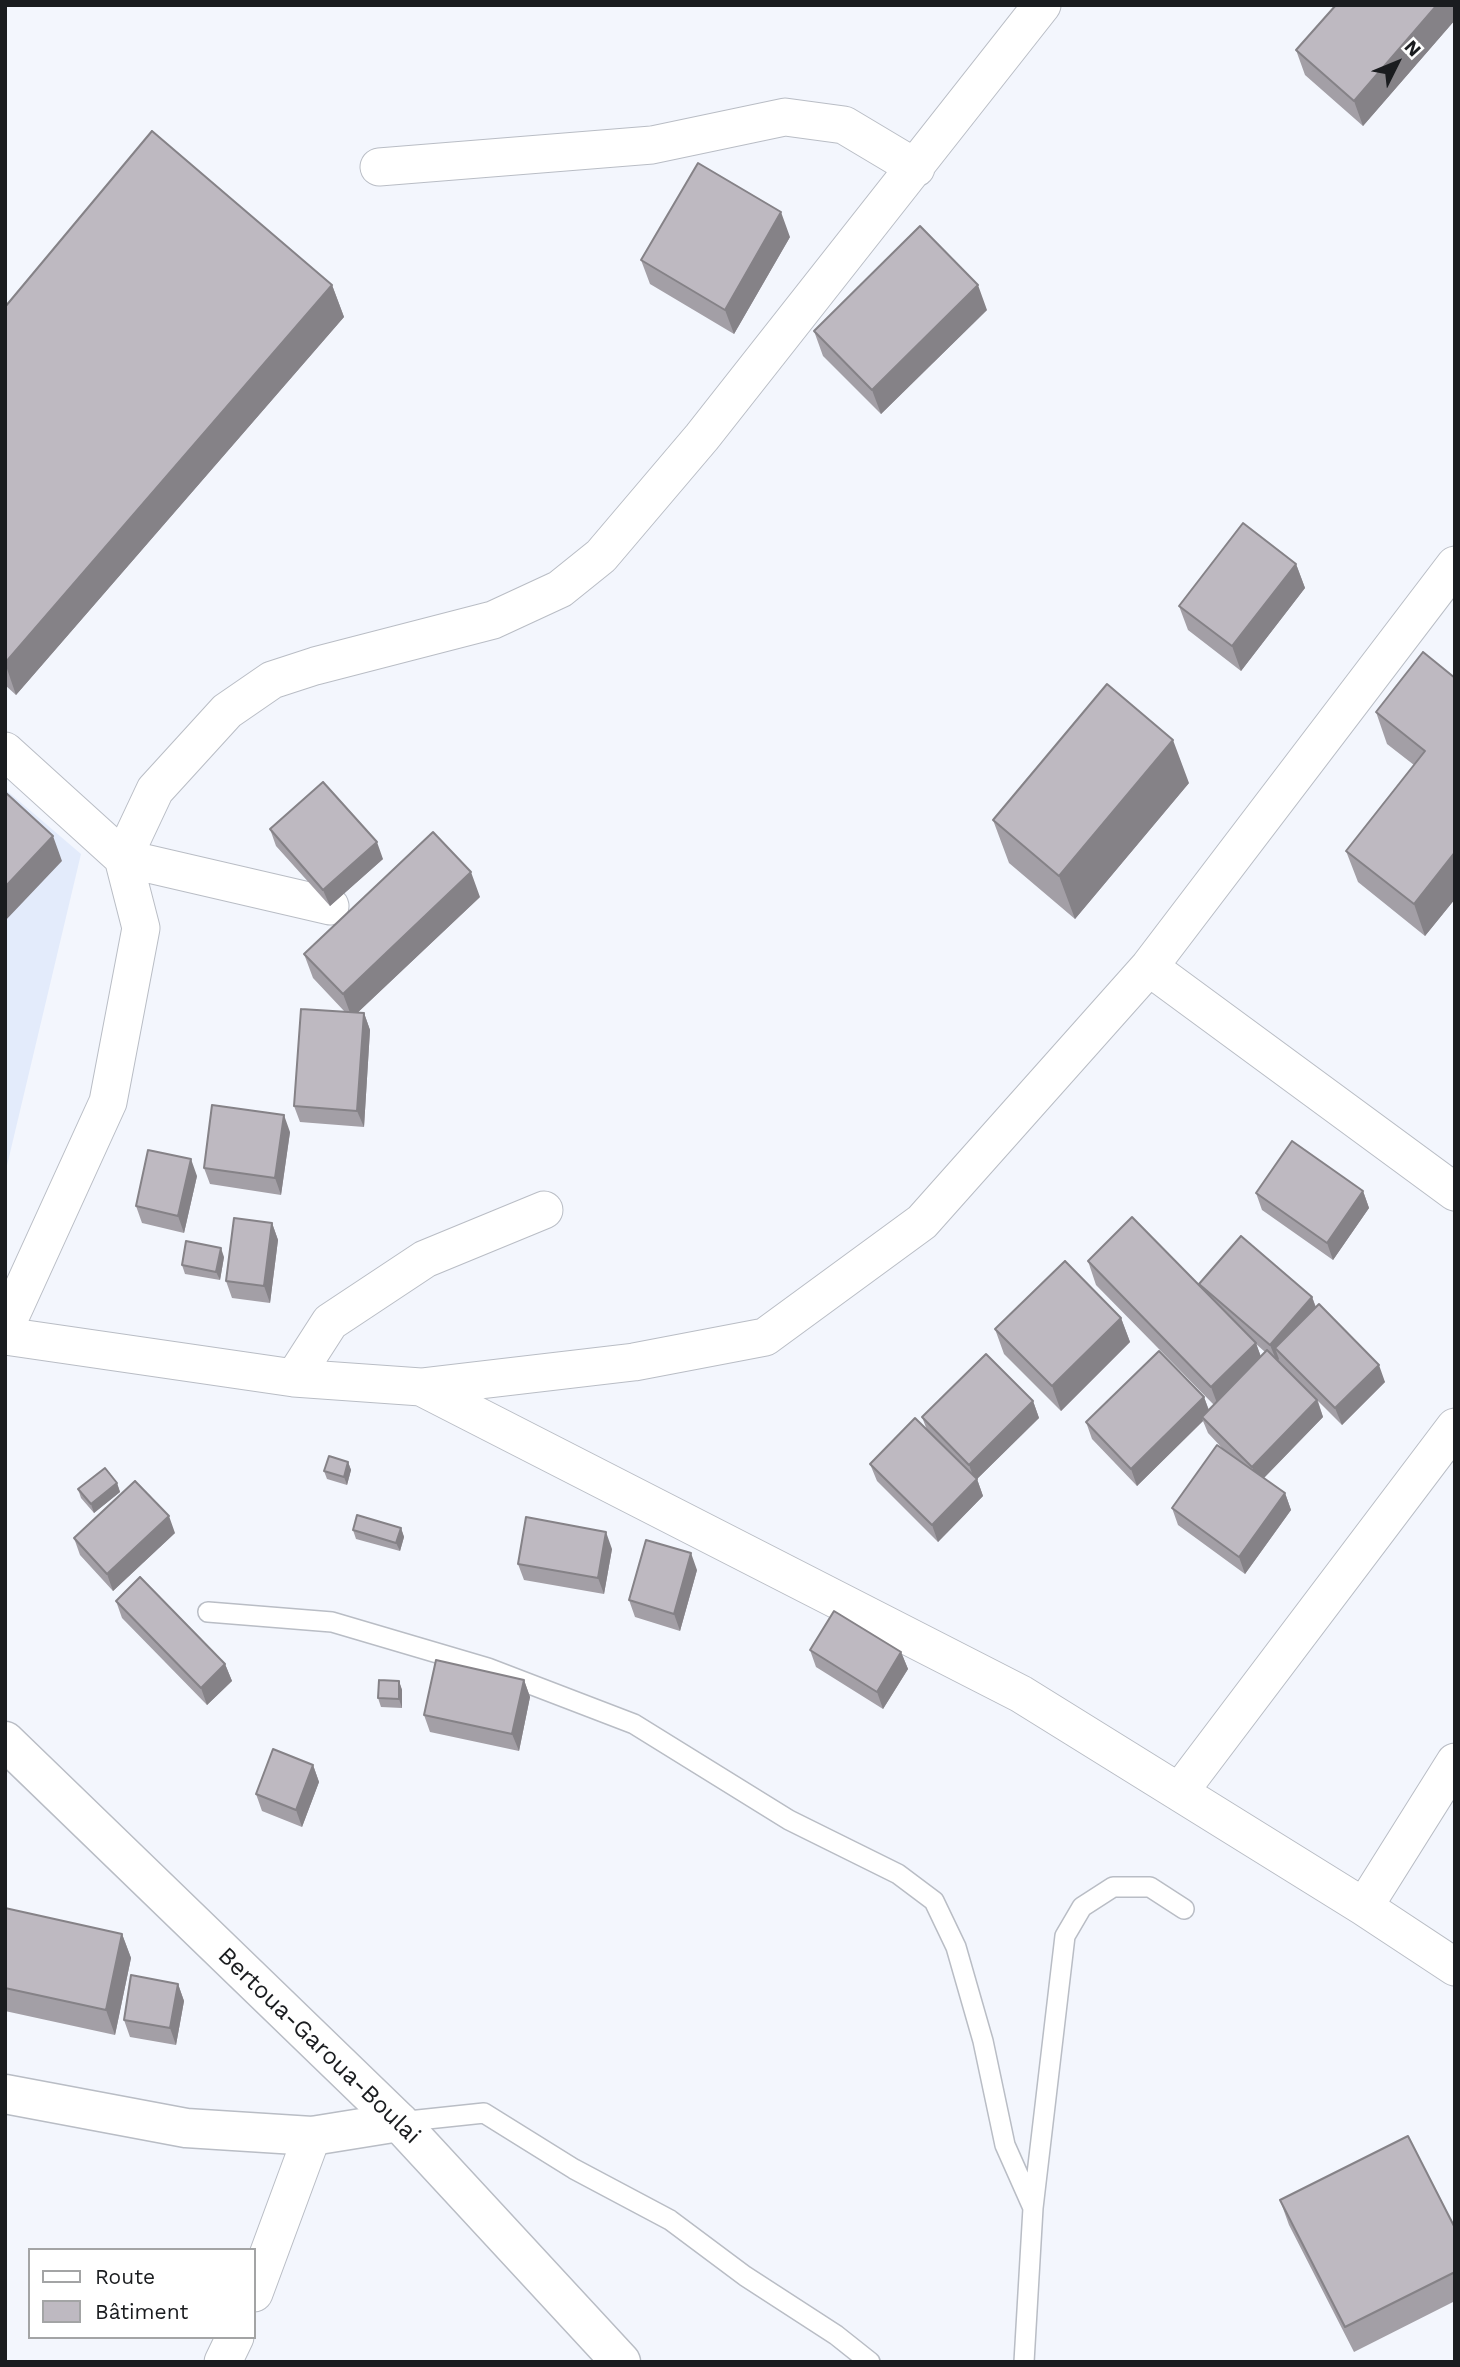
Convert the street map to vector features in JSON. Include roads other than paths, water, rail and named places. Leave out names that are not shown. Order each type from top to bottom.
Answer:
[{"type":"main road","name":"Bertoua-Garoua-Boulai","points":[[5,1741],[399,2122],[621,2362]]},
{"type":"main road","points":[[5,2094],[186,2128],[312,2136],[399,2122]]},
{"type":"street","points":[[5,1328],[108,1102],[141,928],[123,858],[155,790],[227,711],[272,680],[314,666],[493,620],[560,589],[601,556],[702,437],[1042,5]]},
{"type":"street","points":[[379,167],[652,145],[785,117],[844,125],[916,167]]},
{"type":"street","points":[[5,1336],[294,1378],[421,1387],[634,1362],[765,1337],[922,1222],[1149,967],[1455,565]]},
{"type":"street","points":[[5,751],[123,858],[330,906]]},
{"type":"street","points":[[1149,967],[1455,1192]]},
{"type":"street","points":[[294,1378],[330,1322],[425,1259],[544,1210]]},
{"type":"street","points":[[421,1387],[1021,1694],[1180,1791],[1455,1967]]},
{"type":"street","points":[[1180,1791],[1455,1427]]},
{"type":"street","points":[[1364,1907],[1455,1762]]},
{"type":"street","points":[[256,2288],[312,2136]]},
{"type":"street","points":[[223,2362],[234,2339]]},
{"type":"lane","points":[[208,1612],[332,1622],[488,1668],[634,1724],[789,1820],[898,1874],[934,1901],[956,1947],[983,2041],[1005,2146],[1033,2208]]},
{"type":"lane","points":[[1024,2362],[1033,2208],[1065,1937],[1082,1907],[1113,1887],[1150,1887],[1184,1909]]},
{"type":"lane","points":[[399,2122],[485,2113],[574,2169],[670,2220],[745,2276],[836,2335],[870,2362]]}]
